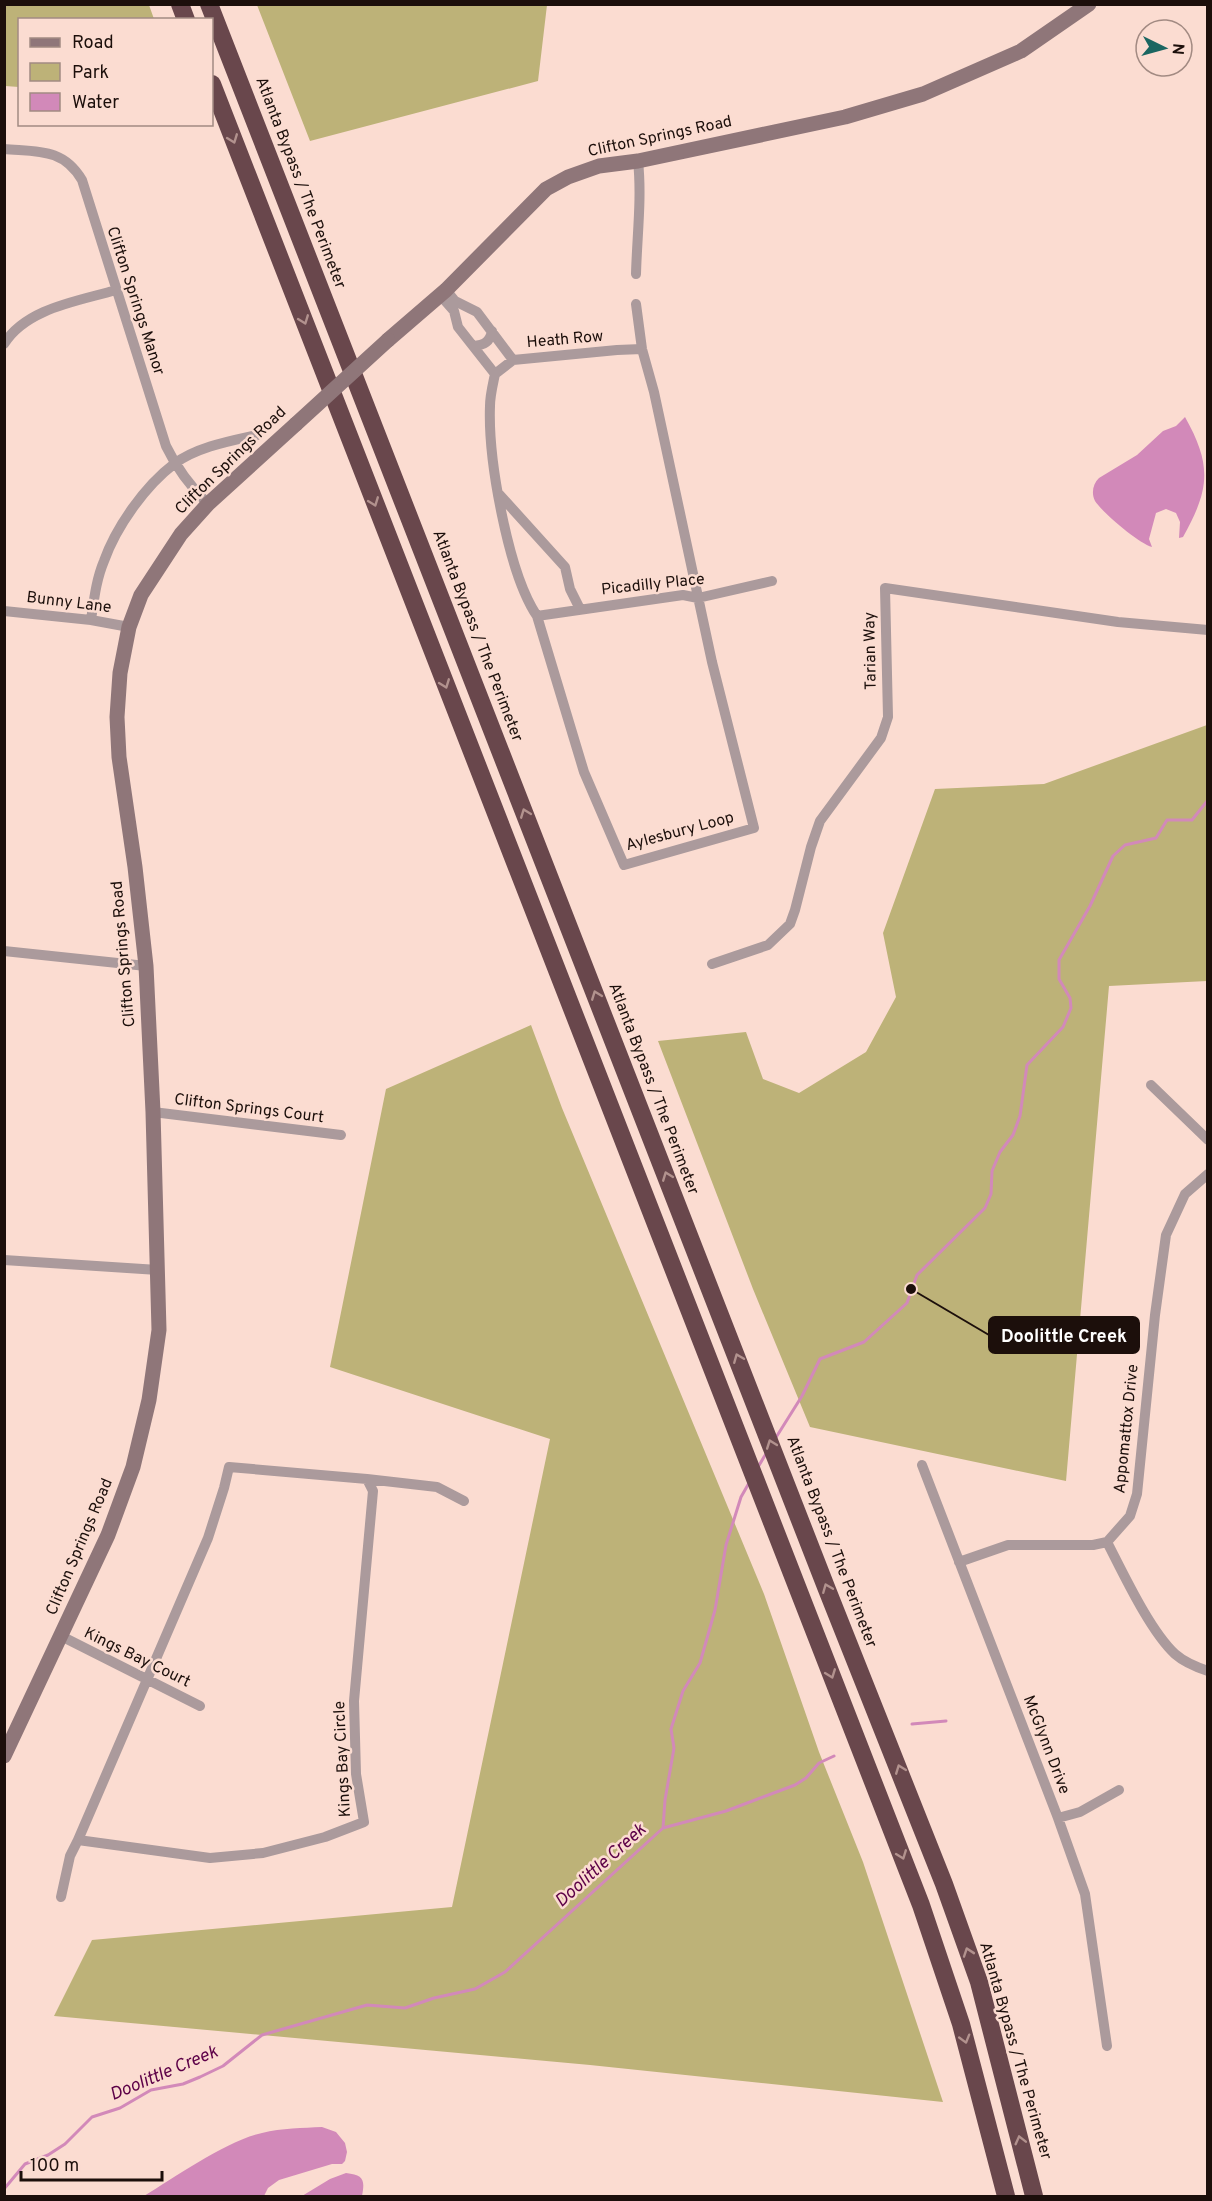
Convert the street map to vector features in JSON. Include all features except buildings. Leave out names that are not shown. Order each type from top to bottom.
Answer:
[{"type":"highway","name":"Atlanta Bypass / The Perimeter","points":[[209,4],[948,1895],[979,1983],[1034,2196]]},
{"type":"highway","points":[[213,87],[746,1452],[928,1926],[967,2044],[1006,2196]]},
{"type":"street","name":"Clifton Springs Road","points":[[4,1756],[8,1738],[61,1636],[108,1535],[133,1467],[149,1400],[159,1330],[146,966],[119,757],[117,717],[120,673],[129,627],[141,595],[160,564],[181,534],[208,504],[443,293],[546,189],[568,177],[599,166],[638,161],[845,117],[923,94],[1021,51],[1089,4]]},
{"type":"street","name":"Clifton Springs Manor","points":[[4,149],[48,153],[62,158],[74,167],[82,180],[166,446],[174,464],[189,485],[208,504]]},
{"type":"street","points":[[636,274],[640,197],[638,161]]},
{"type":"street","points":[[4,344],[29,318],[116,290]]},
{"type":"street","points":[[443,293],[477,312],[513,360]]},
{"type":"street","points":[[443,293],[454,311],[458,327],[495,374]]},
{"type":"street","name":"Aylesbury Loop","points":[[495,374],[490,403],[490,422],[498,493],[508,541],[530,605],[537,616],[584,772],[624,865],[754,828],[714,674],[654,392],[642,349],[636,304]]},
{"type":"street","points":[[474,346],[486,343],[492,331]]},
{"type":"street","name":"Heath Row","points":[[495,374],[513,360],[642,349]]},
{"type":"street","points":[[91,620],[97,583],[104,561],[113,539],[131,510],[174,464],[202,450],[257,435]]},
{"type":"street","points":[[498,493],[565,567],[570,589],[580,609]]},
{"type":"street","name":"Picadilly Place","points":[[537,616],[683,595],[698,598],[772,581]]},
{"type":"street","name":"Tarian Way","points":[[712,964],[768,945],[790,924],[820,820],[880,738],[888,717],[885,588],[1118,622],[1208,630]]},
{"type":"street","name":"Bunny Lane","points":[[4,611],[91,620],[129,627]]},
{"type":"street","points":[[4,951],[146,966]]},
{"type":"street","points":[[1151,1085],[1208,1140]]},
{"type":"street","name":"Clifton Springs Court","points":[[153,1112],[341,1134]]},
{"type":"street","name":"Appomattox Drive","points":[[1107,1542],[1130,1516],[1137,1494],[1155,1315],[1166,1235],[1185,1194],[1208,1174]]},
{"type":"street","points":[[4,1260],[158,1270]]},
{"type":"street","name":"McGlynn Drive","points":[[922,1465],[1085,1894],[1107,2046]]},
{"type":"street","points":[[61,1897],[70,1856],[82,1825],[208,1538],[225,1488],[229,1467],[437,1487],[464,1501]]},
{"type":"street","name":"Kings Bay Circle","points":[[78,1840],[210,1858],[263,1853],[325,1837],[364,1822],[356,1774],[354,1701],[373,1491],[367,1479]]},
{"type":"street","points":[[959,1562],[1008,1545],[1093,1545],[1107,1542],[1163,1640],[1186,1662],[1208,1671]]},
{"type":"street","name":"Kings Bay Court","points":[[61,1636],[200,1706]]},
{"type":"street","points":[[1058,1818],[1080,1812],[1119,1790]]},
{"type":"green space","points":[[4,5],[149,5],[154,18],[18,18],[18,87],[5,86]]},
{"type":"green space","points":[[257,5],[547,5],[538,81],[310,141]]},
{"type":"green space","points":[[1207,725],[1207,981],[1109,986],[1066,1481],[810,1427],[753,1289],[658,1041],[746,1032],[763,1079],[799,1093],[866,1052],[896,997],[883,933],[935,789],[1044,784]]},
{"type":"green space","points":[[531,1025],[562,1108],[764,1594],[819,1752],[863,1862],[943,2102],[590,2065],[54,2016],[92,1940],[452,1907],[550,1439],[330,1367],[386,1089]]},
{"type":"water","points":[[1185,417],[1200,449],[1204,477],[1203,491],[1183,537],[1179,538],[1180,522],[1176,513],[1166,509],[1156,513],[1149,539],[1152,547],[1130,534],[1105,513],[1095,501],[1093,489],[1099,478],[1137,455],[1163,431],[1176,426]]},
{"type":"water","points":[[322,2127],[336,2132],[345,2143],[347,2152],[345,2161],[342,2164],[332,2164],[279,2180],[268,2188],[264,2196],[144,2196],[202,2160],[248,2137],[277,2130]]},
{"type":"water","points":[[346,2173],[357,2175],[362,2179],[362,2196],[302,2196],[330,2179]]},
{"type":"waterway","name":"Doolittle Creek","points":[[775,1439],[802,1396],[820,1359],[864,1342],[907,1303],[917,1275],[985,1208],[991,1194],[992,1171],[1000,1152],[1013,1135],[1020,1116],[1027,1065],[1063,1027],[1071,1008],[1070,998],[1059,979],[1059,960],[1090,906],[1113,856],[1125,845],[1156,838],[1167,820],[1192,820],[1208,800]]},
{"type":"waterway","name":"Doolittle Creek","points":[[758,1467],[767,1452]]},
{"type":"waterway","name":"Doolittle Creek","points":[[4,2189],[25,2164],[48,2155],[65,2144],[92,2117],[120,2108],[151,2090],[183,2084],[223,2066],[262,2035],[367,2005],[405,2008],[434,1998],[475,1989],[505,1972],[663,1828],[665,1800],[674,1748],[671,1729],[683,1691],[700,1663],[715,1610],[726,1545],[741,1497],[749,1483]]},
{"type":"waterway","points":[[912,1724],[946,1721]]},
{"type":"waterway","points":[[663,1828],[726,1811],[795,1785],[806,1778],[819,1763],[834,1756]]},
{"type":"place","name":"Doolittle Creek","points":[[911,1289]]}]
